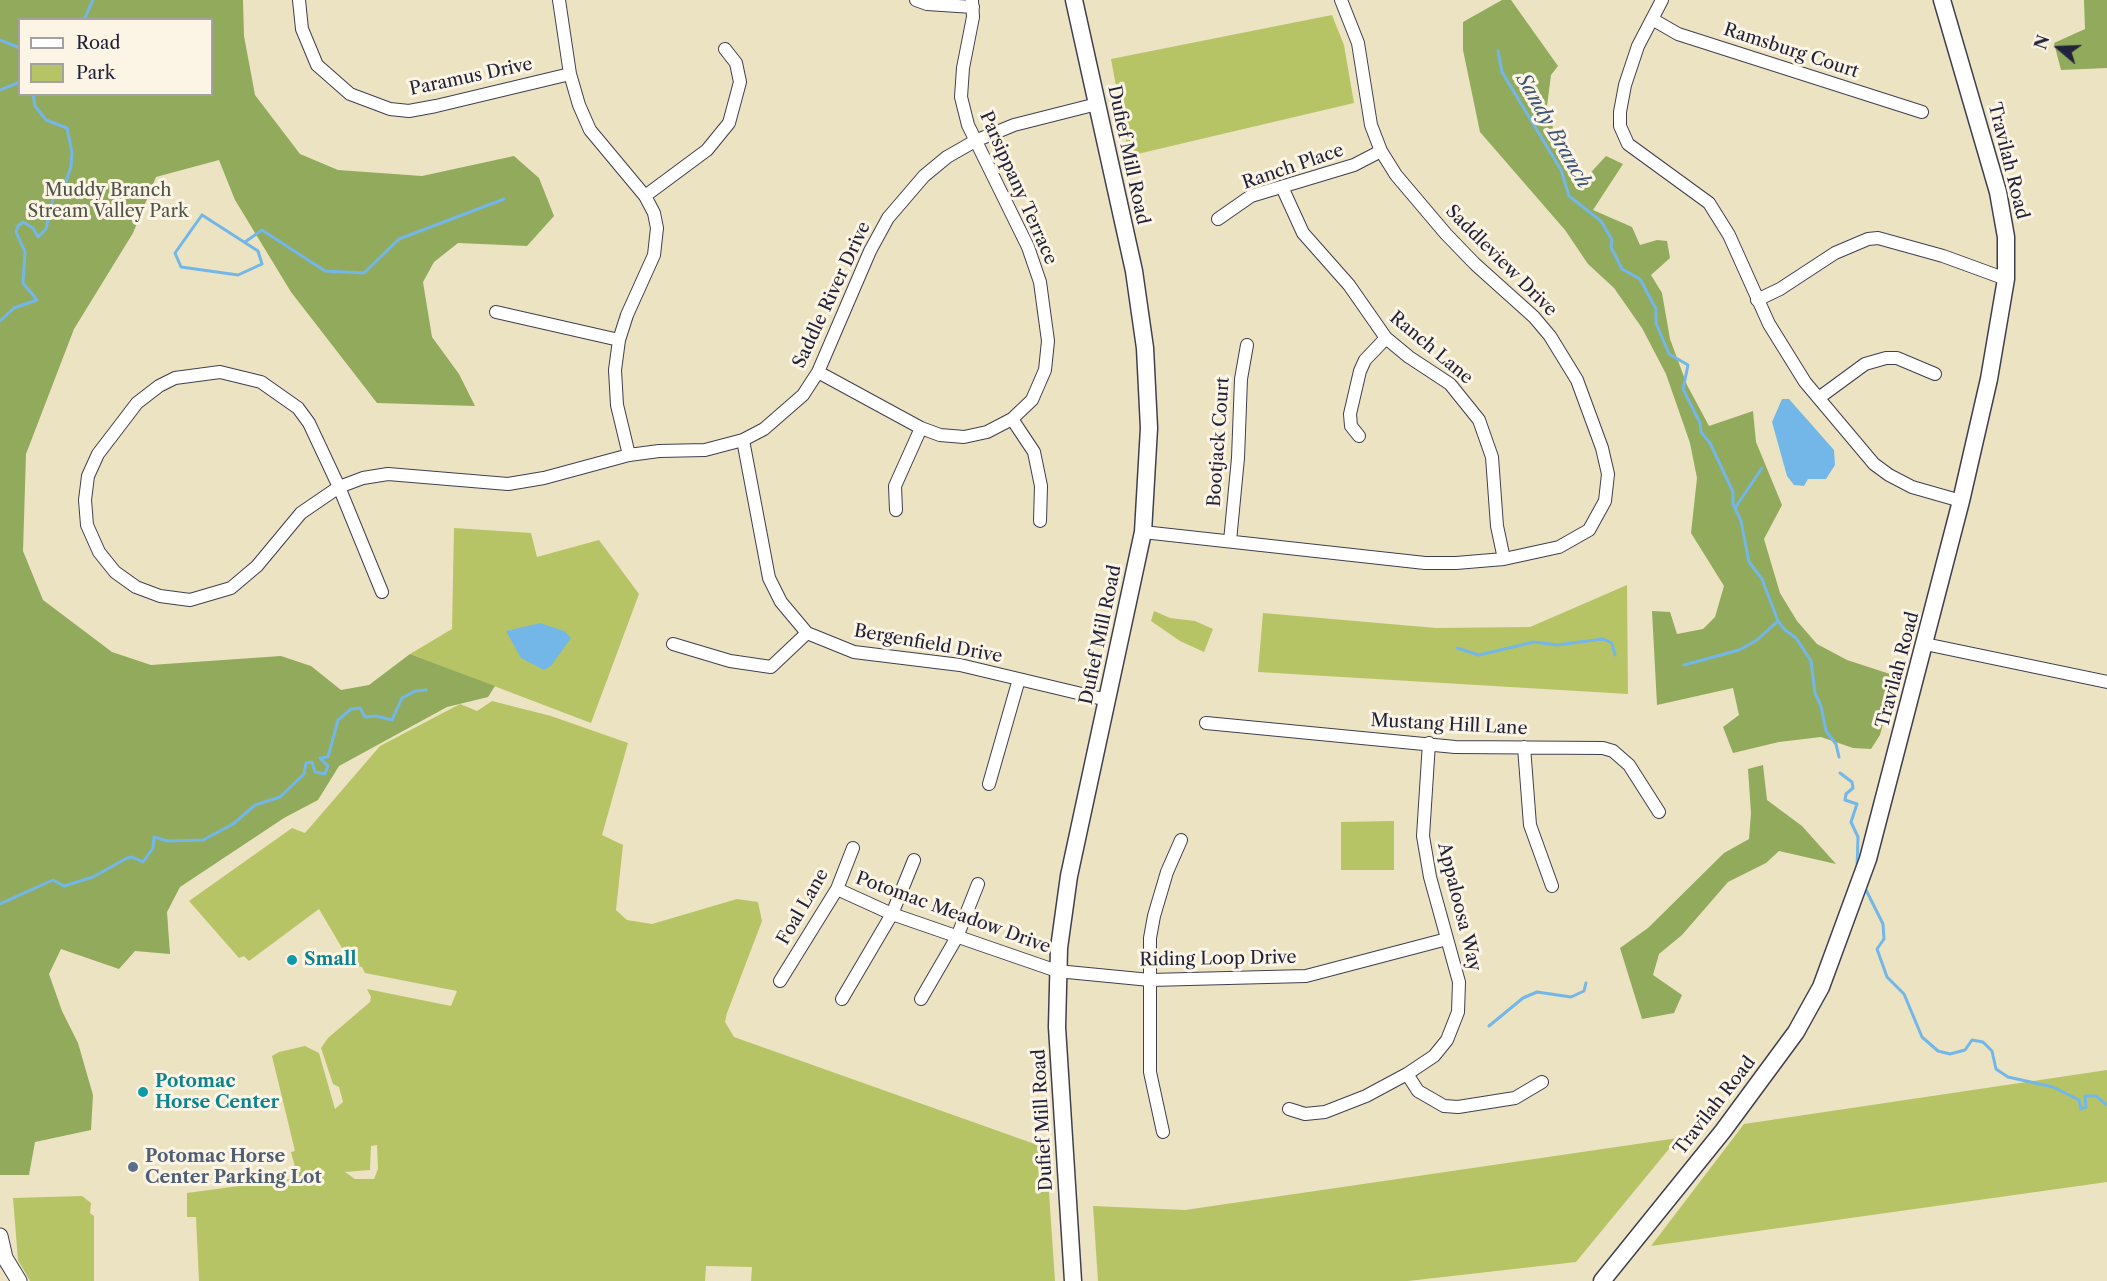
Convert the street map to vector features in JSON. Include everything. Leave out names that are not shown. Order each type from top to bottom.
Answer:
[{"type":"main road","name":"Dufief Mill Road","points":[[1073,1281],[1062,1131],[1057,971],[1069,876],[1143,532],[1149,428],[1145,348],[1134,271],[1074,0]]},
{"type":"main road","name":"Travilah Road","points":[[1602,1281],[1723,1131],[1796,1032],[1821,987],[1868,859],[1961,501],[1989,379],[2006,279],[2006,237],[1998,192],[1942,0]]},
{"type":"street","name":"Paramus Drive","points":[[299,0],[302,29],[317,65],[350,94],[390,109],[409,111],[436,106],[570,74]]},
{"type":"street","points":[[559,0],[570,74],[579,105],[590,130],[645,196],[654,213],[657,242],[654,255],[619,340],[615,370],[617,405],[629,454]]},
{"type":"street","points":[[916,0],[927,4],[973,3]]},
{"type":"street","name":"Saddleview Drive","points":[[1143,532],[1425,563],[1504,559],[1558,547],[1589,530],[1605,501],[1608,474],[1602,448],[1577,380],[1550,336],[1446,234],[1396,175],[1381,151],[1371,125],[1358,43],[1341,0]]},
{"type":"street","points":[[1662,0],[1638,46],[1625,85],[1620,126],[1628,144],[1709,202],[1729,235],[1769,324],[1805,382],[1820,397],[1874,464],[1889,475],[1912,486],[1961,501]]},
{"type":"street","name":"Parsippany Terrace","points":[[818,372],[921,428],[940,435],[964,437],[987,432],[1012,419],[1032,400],[1045,370],[1048,341],[1045,307],[1028,247],[968,126],[961,97],[973,3]]},
{"type":"street","name":"Ramsburg Court","points":[[1652,19],[1678,34],[1922,112]]},
{"type":"street","points":[[645,196],[707,150],[729,123],[740,82],[736,63],[725,49]]},
{"type":"street","name":"Saddle River Drive","points":[[339,487],[309,423],[298,408],[284,396],[261,382],[243,376],[220,372],[192,374],[159,386],[137,403],[108,439],[88,476],[85,500],[87,525],[99,552],[115,572],[136,587],[160,596],[190,600],[216,594],[245,578],[301,513],[339,487],[363,478],[388,474],[507,484],[544,478],[629,454],[705,450],[743,440],[764,429],[803,395],[818,372],[870,251],[888,218],[924,176],[947,158],[975,141],[1014,125],[1097,104]]},
{"type":"street","name":"Ranch Place","points":[[1218,219],[1251,196],[1354,165],[1381,151]]},
{"type":"street","name":"Ranch Lane","points":[[1282,187],[1303,233],[1349,285],[1386,338],[1409,357],[1450,384],[1479,420],[1492,457],[1497,526],[1504,559]]},
{"type":"street","points":[[1757,300],[1780,290],[1835,253],[1868,239],[1878,238],[1943,255],[2006,279]]},
{"type":"street","points":[[496,312],[619,340]]},
{"type":"street","points":[[1359,436],[1351,426],[1350,414],[1360,371],[1365,360],[1386,338]]},
{"type":"street","name":"Bootjack Court","points":[[1230,541],[1238,458],[1241,379],[1247,345]]},
{"type":"street","points":[[1820,397],[1865,364],[1887,358],[1898,358],[1935,374]]},
{"type":"street","points":[[1012,419],[1034,452],[1041,486],[1040,521]]},
{"type":"street","points":[[896,510],[895,486],[921,428]]},
{"type":"street","name":"Bergenfield Drive","points":[[743,440],[769,578],[781,602],[807,633],[854,652],[960,665],[1107,700]]},
{"type":"street","points":[[339,487],[382,592]]},
{"type":"street","points":[[673,644],[730,661],[771,667],[807,633]]},
{"type":"street","points":[[1925,644],[2107,682]]},
{"type":"street","points":[[989,784],[1019,679]]},
{"type":"street","name":"Mustang Hill Lane","points":[[1206,723],[1455,747],[1592,747],[1613,751],[1629,765],[1659,812]]},
{"type":"street","name":"Appaloosa Way","points":[[1289,1109],[1305,1113],[1325,1112],[1365,1096],[1407,1074],[1434,1056],[1448,1040],[1458,1012],[1459,982],[1430,877],[1423,836],[1429,743]]},
{"type":"street","points":[[1524,747],[1530,825],[1552,886]]},
{"type":"street","points":[[1162,1132],[1150,1072],[1150,980],[1154,916],[1167,872],[1181,840]]},
{"type":"street","name":"Foal Lane","points":[[780,981],[837,889],[853,848]]},
{"type":"street","points":[[842,999],[892,914],[915,860]]},
{"type":"street","points":[[921,999],[957,937],[978,884]]},
{"type":"street","name":"Potomac Meadow Drive","points":[[837,889],[892,914],[1057,971]]},
{"type":"street","name":"Riding Loop Drive","points":[[1057,971],[1150,980],[1306,976],[1447,939]]},
{"type":"street","points":[[1407,1074],[1418,1091],[1444,1106],[1458,1107],[1515,1098],[1542,1082]]},
{"type":"street","points":[[0,1236],[5,1258],[18,1281]]},
{"type":"green space","name":"Muddy Branch Stream Valley Park","points":[[0,0],[243,0],[244,36],[255,95],[300,154],[338,170],[422,176],[514,156],[539,178],[554,216],[527,246],[458,243],[434,262],[423,282],[432,337],[459,374],[475,406],[377,403],[291,292],[235,200],[219,160],[156,177],[133,233],[74,329],[26,454],[23,551],[43,600],[112,652],[151,665],[281,656],[311,666],[341,690],[369,685],[410,654],[495,686],[488,697],[447,707],[339,766],[318,800],[284,818],[180,887],[167,912],[170,954],[135,951],[119,969],[61,949],[49,974],[62,1011],[78,1043],[93,1095],[91,1130],[35,1142],[29,1175],[0,1175]]},
{"type":"green space","points":[[1502,0],[1511,0],[1558,66],[1551,75],[1547,106],[1553,128],[1574,177],[1583,181],[1606,156],[1623,164],[1593,210],[1632,227],[1640,245],[1657,240],[1667,241],[1670,258],[1651,275],[1662,293],[1670,339],[1687,385],[1709,426],[1753,411],[1756,442],[1782,505],[1764,539],[1780,593],[1797,621],[1817,644],[1847,660],[1896,676],[1880,735],[1871,749],[1853,748],[1821,737],[1779,742],[1733,753],[1723,727],[1739,715],[1733,688],[1657,705],[1652,611],[1670,612],[1677,634],[1703,629],[1715,617],[1724,586],[1691,533],[1697,478],[1690,443],[1666,374],[1642,328],[1614,288],[1588,264],[1565,230],[1480,132],[1463,50],[1463,22]]},
{"type":"green space","points":[[2084,0],[2107,0],[2107,68],[2061,70],[2054,43],[2085,29]]},
{"type":"green space","points":[[1332,15],[1344,45],[1354,103],[1129,156],[1111,59]]},
{"type":"green space","points":[[454,528],[531,533],[537,557],[599,540],[639,594],[591,723],[410,654],[452,629]]},
{"type":"green space","points":[[1627,585],[1628,694],[1258,672],[1263,613],[1436,628],[1530,627]]},
{"type":"green space","points":[[1154,611],[1170,618],[1195,621],[1213,629],[1204,652],[1180,641],[1151,621]]},
{"type":"green space","points":[[492,701],[551,716],[628,743],[602,835],[623,845],[616,910],[627,920],[652,924],[737,899],[758,902],[762,921],[725,1022],[734,1037],[1046,1148],[1055,1281],[751,1281],[752,1267],[706,1266],[705,1281],[199,1281],[196,1217],[187,1217],[187,1193],[298,1178],[291,1152],[295,1151],[272,1056],[305,1046],[319,1053],[335,1109],[343,1102],[339,1087],[333,1084],[321,1048],[328,1038],[370,1002],[371,997],[367,989],[451,1006],[457,991],[365,973],[362,967],[352,965],[319,909],[249,961],[244,956],[239,958],[189,901],[292,828],[305,833],[380,746],[460,704],[477,711]],"holes":[[[377,1145],[378,1169],[374,1179],[355,1179],[345,1172],[370,1170],[371,1146]]]},
{"type":"green space","points":[[1763,765],[1767,800],[1802,826],[1836,864],[1779,851],[1766,863],[1728,882],[1682,935],[1659,954],[1653,975],[1682,995],[1674,1013],[1642,1019],[1620,948],[1648,928],[1724,853],[1749,839],[1751,813],[1748,769]]},
{"type":"green space","points":[[1394,821],[1394,870],[1341,870],[1341,822]]},
{"type":"green space","points":[[2107,1070],[2107,1182],[1651,1246],[1744,1124]]},
{"type":"green space","points":[[1678,1138],[1576,1262],[1408,1281],[1098,1281],[1093,1206],[1185,1210]]},
{"type":"green space","points":[[82,1196],[91,1203],[90,1213],[94,1216],[94,1281],[30,1281],[18,1260],[13,1198]]},
{"type":"water","points":[[1782,399],[1789,399],[1834,450],[1835,465],[1826,479],[1808,479],[1804,486],[1794,485],[1787,476],[1772,422]]},
{"type":"water","points":[[540,623],[564,631],[571,638],[551,666],[544,670],[521,658],[506,631]]},
{"type":"waterway","points":[[85,18],[93,0]]},
{"type":"waterway","points":[[0,40],[18,47]]},
{"type":"waterway","name":"Sandy Branch","points":[[1498,51],[1502,72],[1561,170],[1569,196],[1601,221],[1612,240],[1611,247],[1622,269],[1640,279],[1656,309],[1656,323],[1669,354],[1688,365],[1683,389],[1700,423],[1701,432],[1710,443],[1733,492],[1733,504],[1741,521],[1749,562],[1762,579],[1778,621],[1796,638],[1811,661],[1815,693],[1821,706],[1826,731],[1836,744],[1839,757]]},
{"type":"waterway","points":[[0,90],[18,83]]},
{"type":"waterway","points":[[0,321],[14,308],[37,300],[23,283],[25,252],[16,232],[18,226],[23,222],[33,228],[38,237],[46,229],[53,199],[66,181],[71,167],[72,152],[67,128],[46,120],[35,106],[33,96]]},
{"type":"waterway","points":[[245,242],[262,230],[325,271],[364,273],[399,239],[504,199]]},
{"type":"waterway","points":[[202,215],[258,251],[262,264],[238,275],[181,267],[175,253],[202,215]]},
{"type":"waterway","points":[[1735,508],[1762,468]]},
{"type":"waterway","points":[[1684,665],[1739,650],[1757,640],[1778,621]]},
{"type":"waterway","points":[[1457,648],[1479,655],[1534,642],[1557,645],[1603,639],[1612,643],[1615,655]]},
{"type":"waterway","points":[[0,904],[53,880],[64,886],[93,877],[127,858],[132,857],[143,862],[153,848],[154,837],[168,841],[203,840],[233,824],[255,805],[280,797],[304,774],[306,763],[312,762],[315,772],[325,774],[328,766],[320,758],[328,757],[338,720],[351,709],[360,708],[365,717],[376,716],[392,720],[402,698],[415,691],[426,690]]},
{"type":"waterway","name":"Sandy Branch","points":[[1840,773],[1852,782],[1853,788],[1846,794],[1845,800],[1857,804],[1851,822],[1858,837],[1857,869]]},
{"type":"waterway","name":"Sandy Branch","points":[[1866,890],[1883,924],[1884,939],[1877,949],[1887,977],[1904,994],[1922,1037],[1938,1051],[1950,1054],[1965,1050],[1972,1040],[1983,1042],[1992,1051],[1996,1069],[2008,1077],[2053,1087],[2079,1100],[2081,1109],[2086,1107],[2085,1096],[2096,1096],[2107,1105]]},
{"type":"waterway","points":[[1489,1026],[1523,998],[1537,992],[1571,997],[1584,991],[1586,983]]},
{"type":"place","name":"Small","points":[[292,960]]},
{"type":"place","name":"Potomac Horse Center","points":[[143,1092]]},
{"type":"place","name":"Potomac Horse Center Parking Lot","points":[[133,1167]]}]
